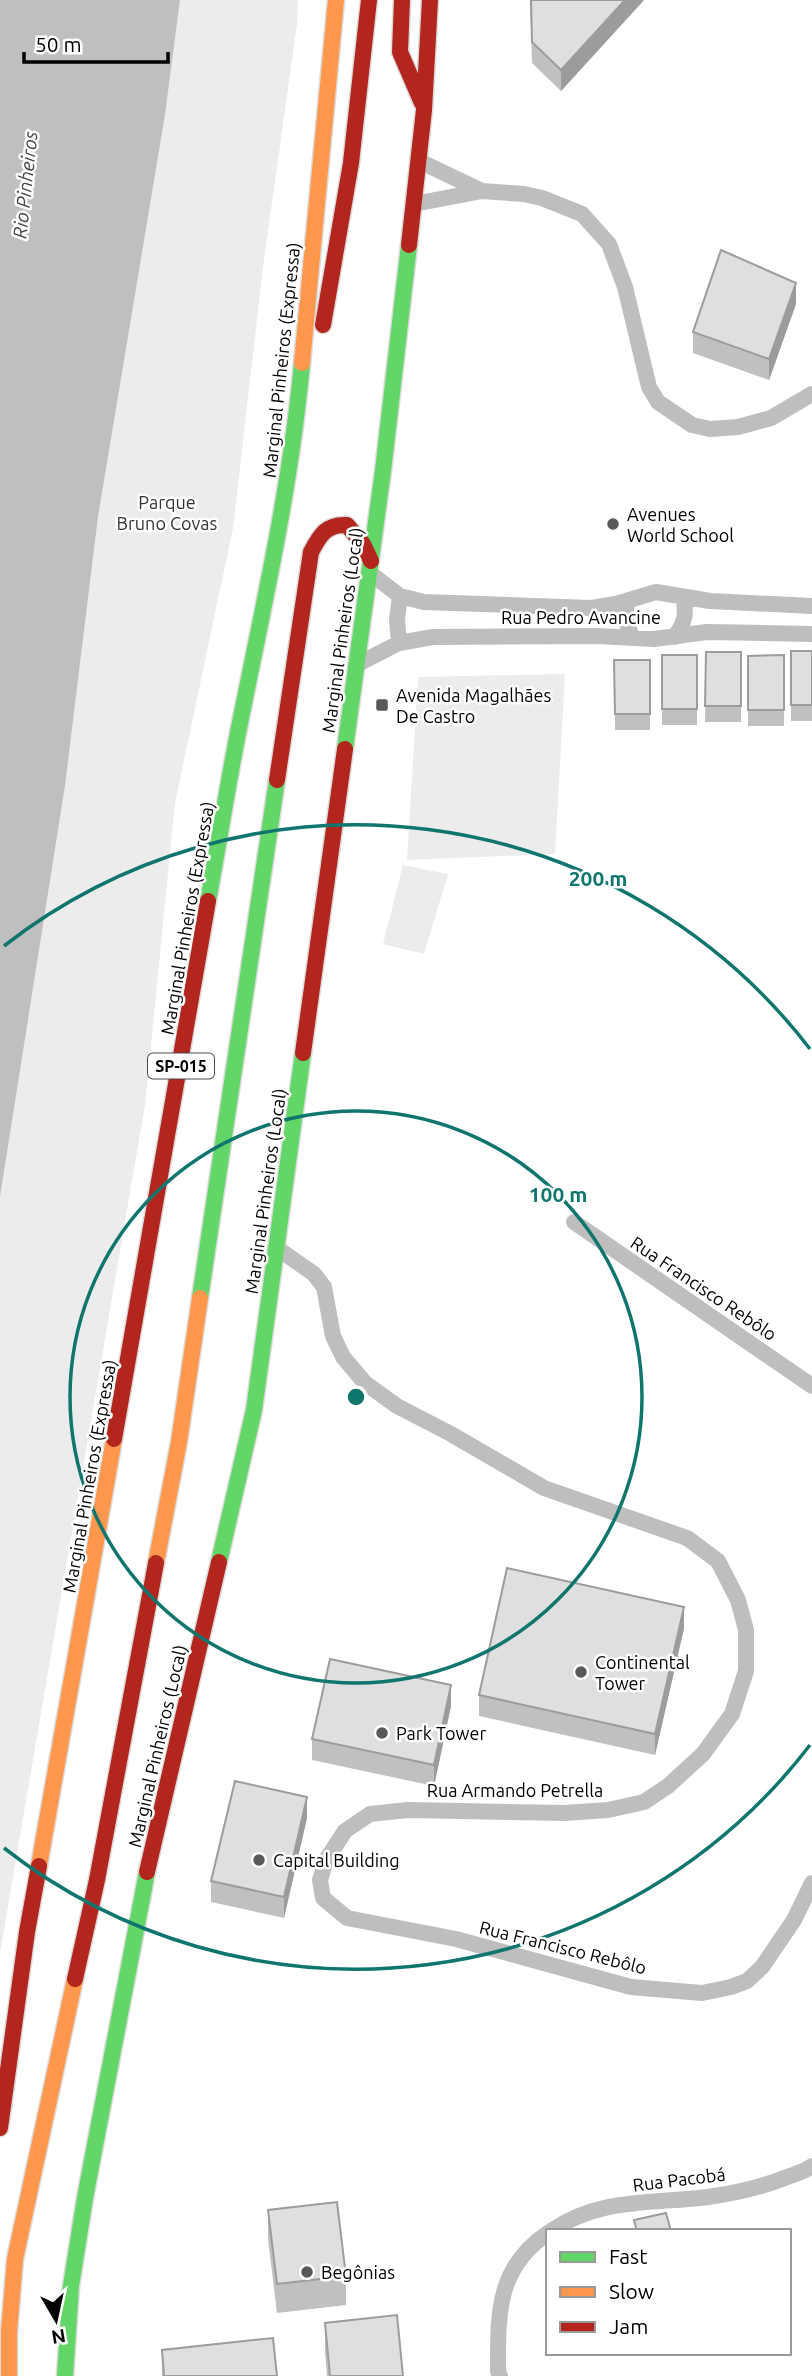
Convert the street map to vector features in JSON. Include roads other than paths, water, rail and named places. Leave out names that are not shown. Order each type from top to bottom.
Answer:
[{"type":"highway","name":"Marginal Pinheiros (Expressa)","points":[[0,2129],[30,1918],[239,727],[283,512],[297,416],[336,0]]},
{"type":"highway","points":[[297,416],[316,356],[331,283],[362,77],[369,0]]},
{"type":"highway","points":[[402,0],[400,52],[424,110]]},
{"type":"highway","name":"Marginal Pinheiros (Local)","points":[[65,2376],[71,2286],[85,2198],[148,1869],[254,1410],[371,567],[419,161],[430,0]]},
{"type":"highway","points":[[9,2376],[9,2332],[16,2259],[97,1880],[179,1442],[311,552],[324,530],[334,524],[346,525],[363,544],[371,567]]},
{"type":"street","points":[[419,161],[482,191]]},
{"type":"street","points":[[414,204],[482,191],[542,198],[582,214],[609,244],[625,287],[649,387],[658,402],[692,425],[710,429],[738,427],[771,418],[812,394]]},
{"type":"street","name":"Rua Pedro Avancine","points":[[371,567],[400,596],[424,602],[591,608],[656,592],[710,601],[812,606]]},
{"type":"street","points":[[399,643],[397,619],[400,596]]},
{"type":"street","points":[[674,637],[683,625],[683,597]]},
{"type":"street","points":[[627,601],[625,618],[632,637]]},
{"type":"street","name":"Rua Pedro Avancine","points":[[356,665],[399,643],[433,638],[484,636],[654,639],[707,632],[812,634]]},
{"type":"street","name":"Rua Francisco Rebôlo","points":[[574,1222],[812,1385]]},
{"type":"street","name":"Rua Armando Petrella","points":[[277,1248],[314,1274],[324,1287],[333,1336],[343,1357],[365,1383],[397,1406],[544,1488],[687,1538],[718,1562],[737,1600],[746,1630],[746,1671],[732,1714],[703,1754],[668,1786],[644,1802],[608,1810],[564,1813],[408,1810],[370,1814],[345,1831],[326,1860],[320,1880],[323,1898],[347,1918],[376,1924]]},
{"type":"street","name":"Rua Francisco Rebôlo","points":[[376,1924],[456,1939],[631,1987],[702,1993],[747,1981],[762,1966],[794,1920],[812,1884]]},
{"type":"street","name":"Rua Pacobá","points":[[554,2229],[572,2217],[604,2207],[660,2199],[708,2197],[768,2185],[812,2166]]},
{"type":"street","name":"Rua Pacobá","points":[[500,2376],[498,2312],[512,2271],[536,2241],[546,2235]]},
{"type":"water","name":"Rio Pinheiros","points":[[0,0],[180,0],[165,115],[98,517],[65,786],[0,1197]]},
{"type":"place","name":"Avenues World School","points":[[613,524]]},
{"type":"place","name":"Avenida Magalhães De Castro","points":[[382,705]]},
{"type":"place","name":"Continental Tower","points":[[581,1672]]},
{"type":"place","name":"Park Tower","points":[[382,1733]]},
{"type":"place","name":"Capital Building","points":[[259,1860]]},
{"type":"place","name":"Begônias","points":[[307,2272]]},
{"type":"park label","name":"Parque Bruno Covas","points":[[167,512]]}]
